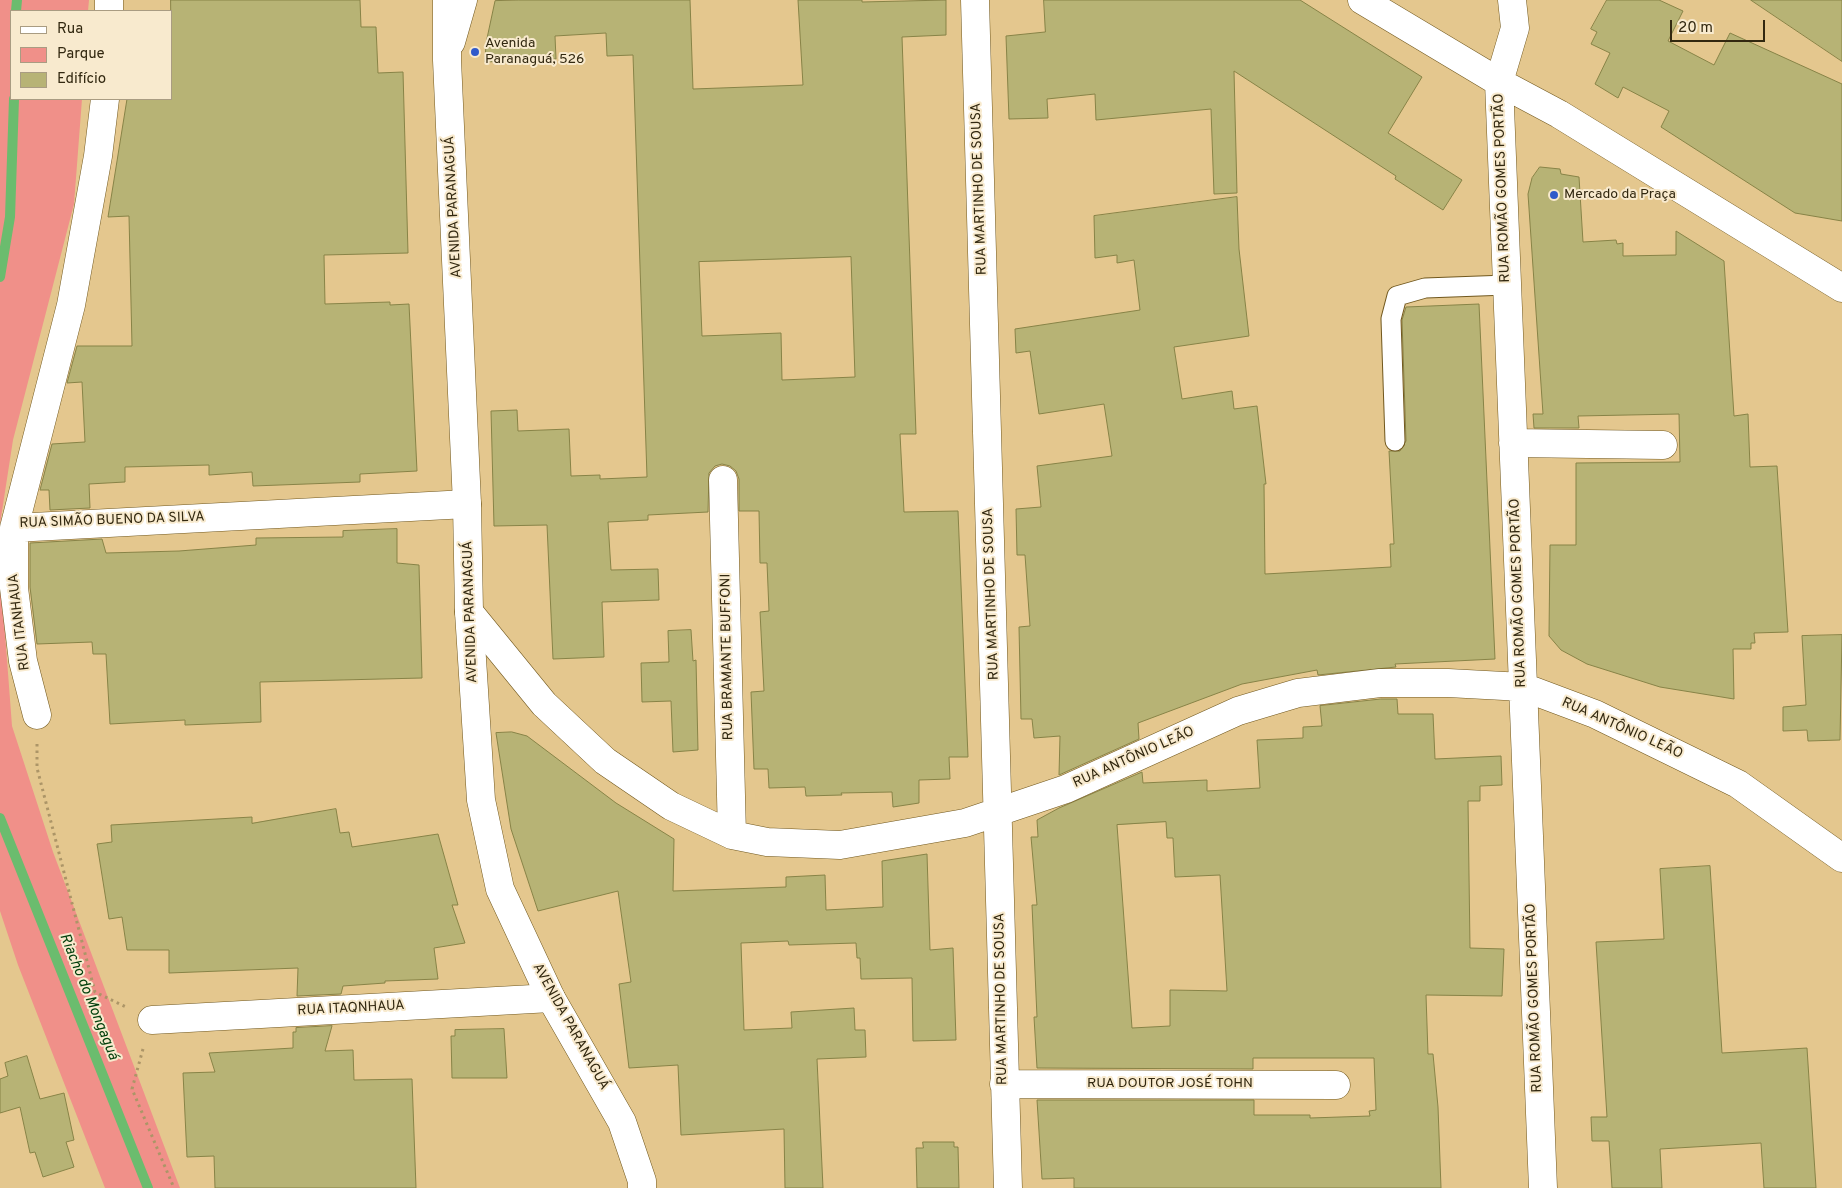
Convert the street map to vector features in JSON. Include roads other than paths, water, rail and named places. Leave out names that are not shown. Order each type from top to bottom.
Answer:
[{"type":"street","name":"AVENIDA PARANAGUÁ","points":[[447,0],[447,60],[467,504],[469,612],[481,800],[500,890],[551,998],[622,1122],[642,1180],[642,1188]]},
{"type":"street","points":[[447,60],[463,0]]},
{"type":"street","name":"RUA MARTINHO DE SOUSA","points":[[975,0],[1008,1188]]},
{"type":"street","points":[[1362,0],[1499,82],[1559,114],[1842,288]]},
{"type":"street","name":"RUA ROMÃO GOMES PORTÃO","points":[[1512,0],[1515,28],[1499,82],[1543,1188]]},
{"type":"street","points":[[1515,28],[1532,0]]},
{"type":"street","name":"RUA SIMÃO BUENO DA SILVA","points":[[105,100],[98,156],[71,305],[14,528],[467,504]]},
{"type":"street","points":[[1513,444],[1663,445]]},
{"type":"street","name":"RUA BRAMANTE BUFFONI","points":[[723,480],[732,834]]},
{"type":"street","name":"RUA ITANHAUA","points":[[14,528],[15,597],[23,661],[37,715]]},
{"type":"street","name":"RUA ANTÔNIO LEÃO","points":[[469,612],[544,704],[605,761],[671,806],[732,834],[767,842],[840,845],[965,823],[1066,789],[1238,711],[1298,693],[1380,683],[1448,683],[1523,687],[1595,714],[1738,784],[1842,858]]},
{"type":"street","name":"RUA ITAQNHAUA","points":[[152,1020],[551,998]]},
{"type":"street","name":"RUA DOUTOR JOSÉ TOHN","points":[[1004,1084],[1336,1085]]},
{"type":"lane","points":[[1395,441],[1391,328],[1397,296],[1425,288],[1507,285]]},
{"type":"waterway","name":"Riacho do Mongaguá","points":[[16,10],[17,0]]},
{"type":"waterway","name":"Riacho do Mongaguá","points":[[0,277],[10,217],[14,100]]},
{"type":"waterway","name":"Riacho do Mongaguá","points":[[0,818],[148,1188]]},
{"type":"place","name":"Avenida Paranaguá, 526","points":[[475,52]]},
{"type":"place","name":"Mercado da Praça","points":[[1554,195]]}]
